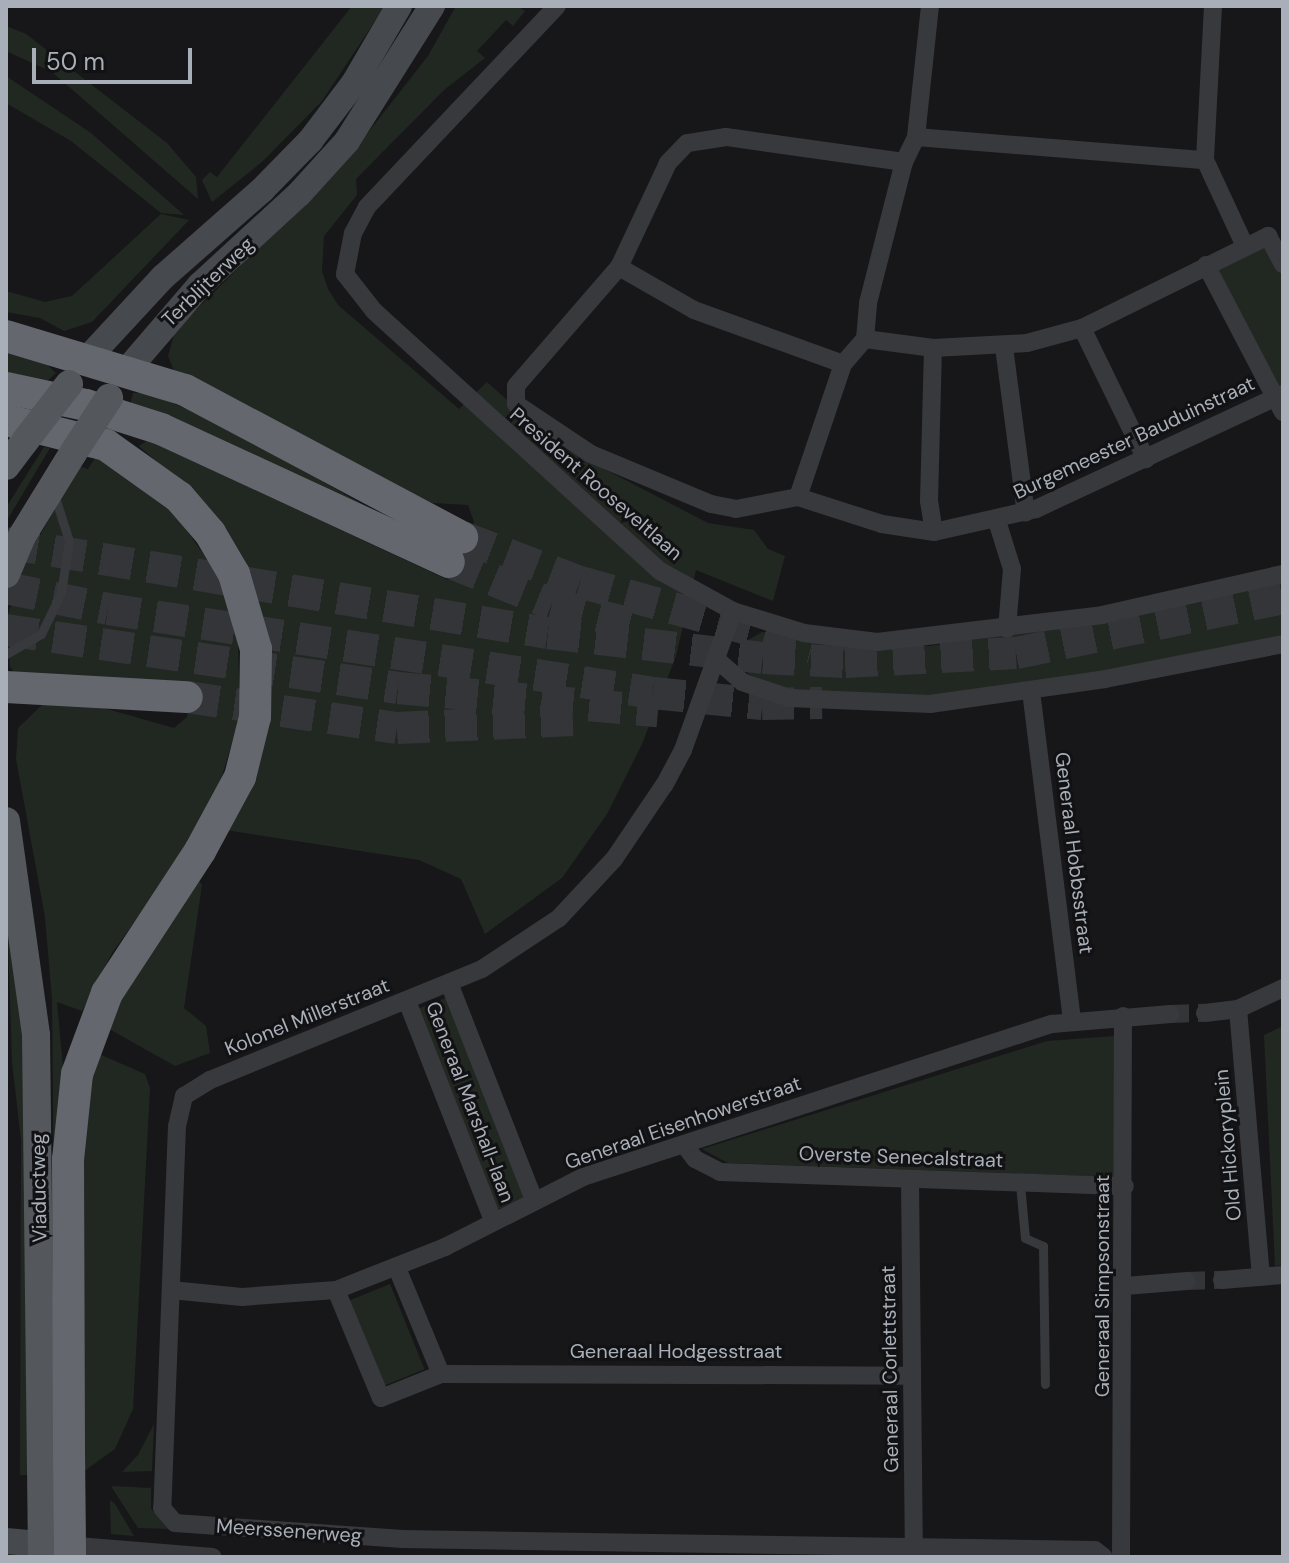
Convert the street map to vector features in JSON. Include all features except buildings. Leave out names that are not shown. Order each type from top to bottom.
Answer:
[{"type":"highway","points":[[6,336],[128,369],[224,407],[382,498],[456,550],[161,429],[86,405],[6,388]]},
{"type":"highway","points":[[15,430],[106,445],[179,497],[210,533],[234,574],[256,649],[255,717],[240,777],[200,851],[107,993],[77,1074],[68,1159],[69,1453],[51,1553]]},
{"type":"highway","points":[[6,687],[187,697]]},
{"type":"main road","name":"Terblijterweg","points":[[6,466],[15,430],[69,384],[88,358],[163,277],[262,190],[310,141],[354,83],[399,6]]},
{"type":"main road","name":"Terblijterweg","points":[[6,574],[51,488],[128,369],[200,285],[299,194],[347,141],[432,6]]},
{"type":"main road","name":"Viaductweg","points":[[6,821],[24,916],[36,1035],[51,1553]]},
{"type":"main road","name":"Meerssenerweg","points":[[6,1541],[51,1553]]},
{"type":"street","name":"President Rooseveltlaan","points":[[557,6],[367,207],[344,263],[350,285],[648,561],[685,588],[733,611],[804,633],[856,641],[1007,629],[1178,601],[1283,574]]},
{"type":"street","points":[[798,497],[843,364],[865,339],[868,303],[904,162],[916,137],[930,6]]},
{"type":"street","points":[[1213,6],[1205,160],[1245,246]]},
{"type":"street","points":[[843,364],[694,310],[619,267],[668,163],[696,139],[726,137],[904,162]]},
{"type":"street","points":[[916,137],[1205,160]]},
{"type":"street","points":[[865,339],[933,348],[1004,347],[1082,328],[1268,236],[1283,264]]},
{"type":"street","points":[[1206,265],[1281,401]]},
{"type":"street","name":"Burgemeester Bauduinstraat","points":[[619,267],[513,396],[526,414],[591,454],[711,504],[736,509],[798,497],[882,524],[934,532],[997,521],[1026,513],[1281,401]]},
{"type":"street","points":[[1082,328],[1146,459]]},
{"type":"street","points":[[1004,347],[1026,513]]},
{"type":"street","points":[[933,348],[929,501],[934,532]]},
{"type":"street","points":[[997,521],[1012,569],[1007,629]]},
{"type":"street","name":"Kolonel Millerstraat","points":[[175,1523],[162,1508],[162,1478],[177,1126],[184,1096],[210,1080],[449,983],[531,940],[584,895],[614,859],[683,750],[733,611]]},
{"type":"street","points":[[716,659],[748,685],[808,702],[930,704],[1031,691],[1283,644]]},
{"type":"street","name":"Generaal Hobbsstraat","points":[[1031,691],[1072,1020]]},
{"type":"street","name":"Generaal Marshall-laan","points":[[449,983],[534,1200]]},
{"type":"street","points":[[1205,1013],[1238,1009],[1283,988]]},
{"type":"street","name":"Generaal Marshall-laan","points":[[407,1001],[493,1220]]},
{"type":"street","name":"Old Hickoryplein","points":[[1238,1009],[1261,1277]]},
{"type":"street","points":[[1123,1016],[1171,1014]]},
{"type":"street","name":"Generaal Eisenhowerstraat","points":[[171,1290],[242,1297],[336,1290],[397,1268],[583,1177],[1072,1020],[1123,1016]]},
{"type":"street","name":"Generaal Simpsonstraat","points":[[1121,1557],[1125,1286],[1123,1016]]},
{"type":"street","name":"Overste Senecalstraat","points":[[685,1146],[695,1159],[720,1172],[1125,1186]]},
{"type":"street","name":"Generaal Corlettstraat","points":[[910,1180],[914,1553]]},
{"type":"street","points":[[336,1290],[381,1398],[441,1374],[397,1268]]},
{"type":"street","points":[[1222,1280],[1283,1275]]},
{"type":"street","points":[[1125,1286],[1187,1281]]},
{"type":"street","name":"Generaal Hodgesstraat","points":[[441,1374],[911,1376]]},
{"type":"street","name":"Meerssenerweg","points":[[175,1523],[402,1548],[914,1553],[1095,1550],[1104,1557]]},
{"type":"street","name":"Meerssenerweg","points":[[51,1553],[213,1557]]},
{"type":"lane","points":[[6,654],[41,634],[61,593],[69,541],[65,516],[51,488]]},
{"type":"lane","points":[[1020,1184],[1025,1238],[1043,1246],[1045,1384]]},
{"type":"shaded area","points":[[352,6],[385,6],[322,101],[263,161],[212,202],[202,180],[210,172],[217,177]]},
{"type":"shaded area","points":[[456,6],[517,6],[525,11],[513,26],[506,20],[477,51],[485,58],[444,90],[356,179],[357,195],[324,236],[322,271],[328,289],[338,305],[459,409],[487,382],[558,445],[708,523],[754,530],[768,549],[785,556],[773,601],[696,570],[676,656],[642,744],[607,814],[562,878],[485,934],[461,879],[419,860],[219,829],[267,679],[184,486],[139,446],[148,440],[448,580],[474,522],[468,505],[432,503],[415,495],[174,371],[168,356],[175,331],[345,162],[428,56]]},
{"type":"shaded area","points":[[6,26],[26,34],[167,143],[196,177],[198,199],[52,72],[6,51]]},
{"type":"shaded area","points":[[6,76],[91,133],[184,215],[161,213],[71,141],[6,103]]},
{"type":"shaded area","points":[[161,214],[189,220],[92,322],[64,331],[40,318],[6,312],[6,291],[45,302],[72,296]]},
{"type":"shaded area","points":[[1267,239],[1283,271],[1283,390],[1279,392],[1212,265]]},
{"type":"shaded area","points":[[6,347],[40,358],[56,373],[46,382],[6,377]]},
{"type":"shaded area","points":[[133,393],[148,393],[222,424],[369,508],[130,404]]},
{"type":"shaded area","points":[[44,447],[50,448],[6,522],[7,506]]},
{"type":"shaded area","points":[[95,458],[116,466],[174,512],[220,578],[238,644],[240,715],[220,783],[167,877],[112,953],[82,1011],[57,1002],[64,1078],[54,1213],[52,999],[45,917],[16,759],[18,728],[46,701],[93,705],[174,728],[187,717],[191,683],[15,673],[10,667],[6,621],[24,564],[79,466],[88,469]]},
{"type":"shaded area","points":[[1283,581],[1283,635],[1130,668],[920,699],[790,692],[748,674],[740,659],[748,640],[762,632],[811,641],[930,646],[1089,622]]},
{"type":"shaded area","points":[[6,875],[22,987],[30,1475],[20,1475],[21,1140],[12,1062]]},
{"type":"shaded area","points":[[195,876],[202,885],[184,1008],[206,1026],[210,1053],[175,1066],[104,1026]]},
{"type":"shaded area","points":[[451,996],[528,1198],[494,1211],[416,1009]]},
{"type":"shaded area","points":[[1283,1026],[1283,1265],[1275,1266],[1264,1035]]},
{"type":"shaded area","points":[[1115,1036],[1115,1177],[728,1163],[702,1149],[1047,1041]]},
{"type":"shaded area","points":[[99,1054],[145,1074],[150,1088],[133,1409],[115,1449],[80,1474],[83,1102]]},
{"type":"shaded area","points":[[390,1284],[424,1369],[384,1386],[349,1300]]},
{"type":"shaded area","points":[[154,1424],[152,1471],[122,1472],[138,1455]]},
{"type":"shaded area","points":[[111,1486],[151,1488],[151,1509],[170,1529],[138,1528]]},
{"type":"shaded area","points":[[110,1500],[115,1504],[134,1536],[111,1534]]},
{"type":"tunnel","points":[[462,537],[580,582],[812,647]]},
{"type":"tunnel","points":[[6,543],[548,633],[763,658],[845,662],[1016,653],[1283,598]]},
{"type":"tunnel","points":[[449,562],[552,604],[640,626]]},
{"type":"tunnel","points":[[6,588],[108,609],[653,693],[762,704],[822,703]]},
{"type":"tunnel","points":[[6,630],[398,688],[658,711]]},
{"type":"tunnel","points":[[187,697],[397,728],[573,720]]},
{"type":"tunnel","points":[[1171,1014],[1205,1013]]},
{"type":"tunnel","points":[[1187,1281],[1222,1280]]}]
